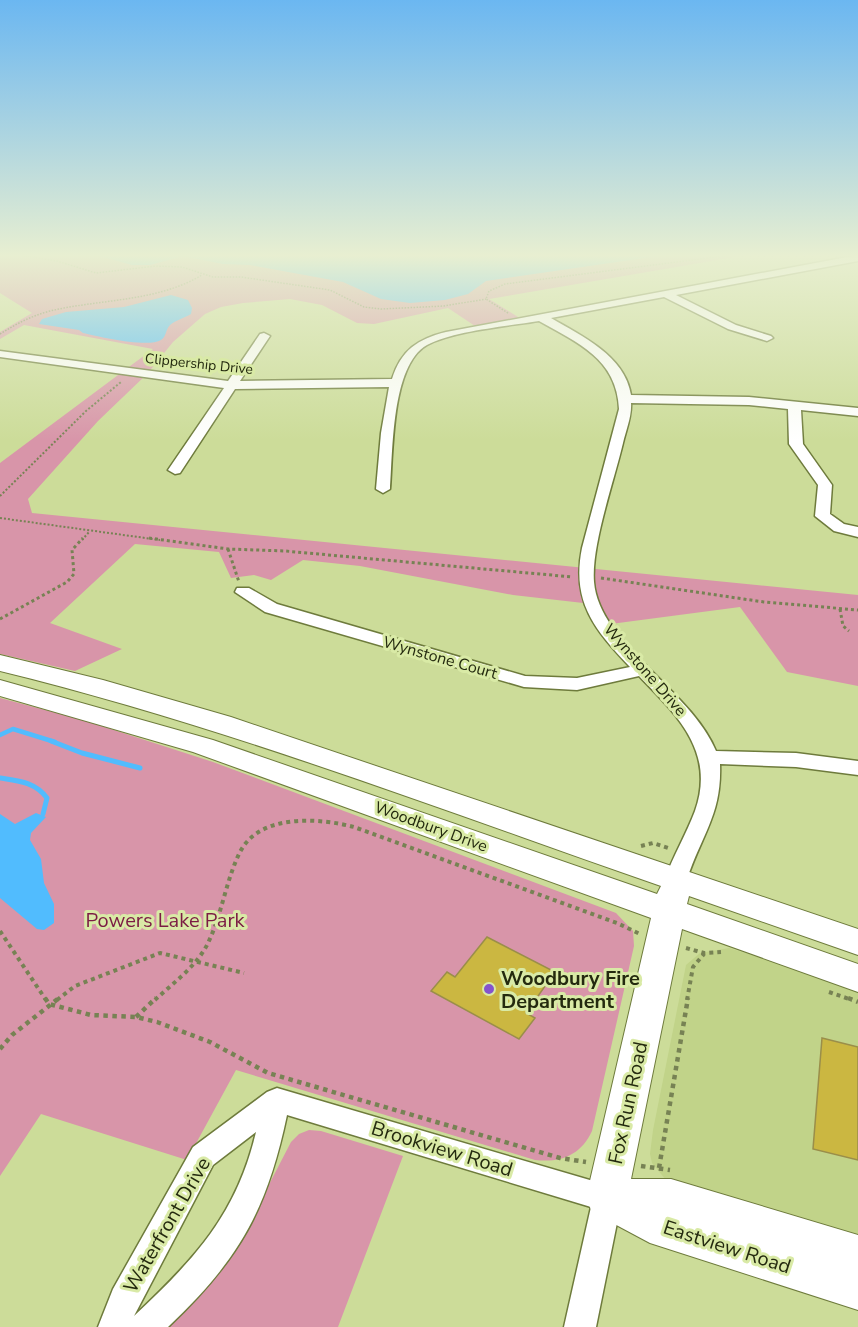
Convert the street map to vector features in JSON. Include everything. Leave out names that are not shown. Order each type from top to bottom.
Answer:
[{"type":"main road","name":"Woodbury Drive","points":[[0,663],[189,713],[672,895],[858,978]]},
{"type":"main road","name":"Woodbury Drive","points":[[0,688],[192,743],[672,895],[858,942]]},
{"type":"main road","name":"Fox Run Road","points":[[607,1198],[672,895]]},
{"type":"main road","name":"Eastview Road","points":[[607,1198],[671,1199],[858,1256]]},
{"type":"main road","name":"Eastview Road","points":[[607,1198],[665,1229],[858,1288]]},
{"type":"street","points":[[383,489],[390,414],[397,383],[406,360],[426,341],[450,334],[541,317],[588,345],[606,360],[620,377],[626,399],[795,405],[858,412]]},
{"type":"street","points":[[712,317],[732,327],[767,338]]},
{"type":"street","points":[[175,470],[264,336]]},
{"type":"street","name":"Clippership Drive","points":[[0,354],[232,385],[397,383]]},
{"type":"street","name":"Wynstone Drive","points":[[626,399],[587,561],[586,578],[593,607],[603,625],[694,727],[709,757],[713,772],[711,793],[672,895]]},
{"type":"street","points":[[795,405],[795,444],[825,485],[822,524],[858,532]]},
{"type":"street","name":"Wynstone Court","points":[[243,592],[271,608],[524,681],[577,684],[643,670]]},
{"type":"street","points":[[709,757],[796,760],[858,768]]},
{"type":"street","points":[[145,1327],[195,1277],[227,1236],[259,1174],[277,1100]]},
{"type":"street","name":"Brookview Road","points":[[277,1100],[607,1198]]},
{"type":"street","name":"Waterfront Drive","points":[[114,1327],[124,1300],[203,1156],[277,1100]]},
{"type":"street","name":"Fox Run Road","points":[[580,1327],[607,1198]]},
{"type":"path","points":[[0,334],[31,317]]},
{"type":"path","points":[[513,317],[519,321]]},
{"type":"path","points":[[0,496],[86,411],[132,372]]},
{"type":"path","points":[[0,518],[89,532],[228,549],[448,564],[574,577]]},
{"type":"path","points":[[0,619],[20,606],[53,593],[69,581],[74,574],[72,550],[89,532]]},
{"type":"path","points":[[228,549],[243,592]]},
{"type":"path","points":[[599,578],[757,601],[858,610]]},
{"type":"path","points":[[840,609],[843,626],[849,631]]},
{"type":"path","points":[[136,1017],[197,961],[208,944],[241,850],[251,837],[263,829],[303,819],[321,818],[354,827],[617,923],[631,932]]},
{"type":"path","points":[[0,931],[49,1004],[91,1015],[136,1017],[195,1036],[282,1078],[317,1086],[556,1157]]},
{"type":"path","points":[[0,1049],[12,1035],[75,986],[160,953],[244,973]]},
{"type":"path","points":[[659,1168],[693,967],[704,953]]},
{"type":"shaded area","points":[[729,948],[858,989],[858,1240],[666,1180],[652,1163],[650,1154],[653,1130],[686,965],[700,953]]},
{"type":"green space","points":[[25,317],[202,317],[173,342],[147,374],[98,421],[28,499],[32,513],[858,595],[858,686],[787,672],[740,607],[603,625],[592,604],[513,595],[360,566],[303,560],[271,580],[254,575],[231,578],[219,552],[135,544],[50,623],[122,649],[75,671],[0,654],[0,463],[153,349],[24,325],[0,339],[0,332]]},
{"type":"green space","points":[[345,317],[407,317],[374,324],[357,323]]},
{"type":"green space","points":[[461,317],[518,317],[523,320],[478,328]]},
{"type":"green space","name":"Powers Lake Park","points":[[0,698],[83,720],[213,762],[616,913],[633,931],[634,946],[592,1131],[582,1146],[569,1156],[553,1160],[535,1160],[236,1070],[187,1160],[41,1114],[0,1176]]},
{"type":"green space","points":[[309,1130],[321,1131],[403,1156],[338,1327],[167,1327],[248,1225],[291,1142],[299,1134]]},
{"type":"water","points":[[49,317],[185,317],[170,325],[161,340],[146,343],[124,341],[83,333],[79,330],[39,324],[42,319]]},
{"type":"water","points":[[36,813],[46,817],[31,833],[30,840],[41,859],[44,883],[54,904],[54,923],[44,930],[37,929],[0,898],[0,814],[15,824]]},
{"type":"building","name":"Woodbury Fire Department","points":[[487,937],[555,972],[526,1013],[535,1018],[519,1039],[431,991],[447,972],[455,977]]},
{"type":"building","points":[[822,1038],[858,1047],[858,1160],[813,1149]]},
{"type":"waterway","points":[[0,735],[13,729],[55,742]]},
{"type":"waterway","points":[[51,741],[82,753],[140,768]]},
{"type":"waterway","points":[[0,778],[26,783],[42,793],[47,798],[43,814]]},
{"type":"place","name":"Woodbury Fire Department","points":[[489,989]]}]
